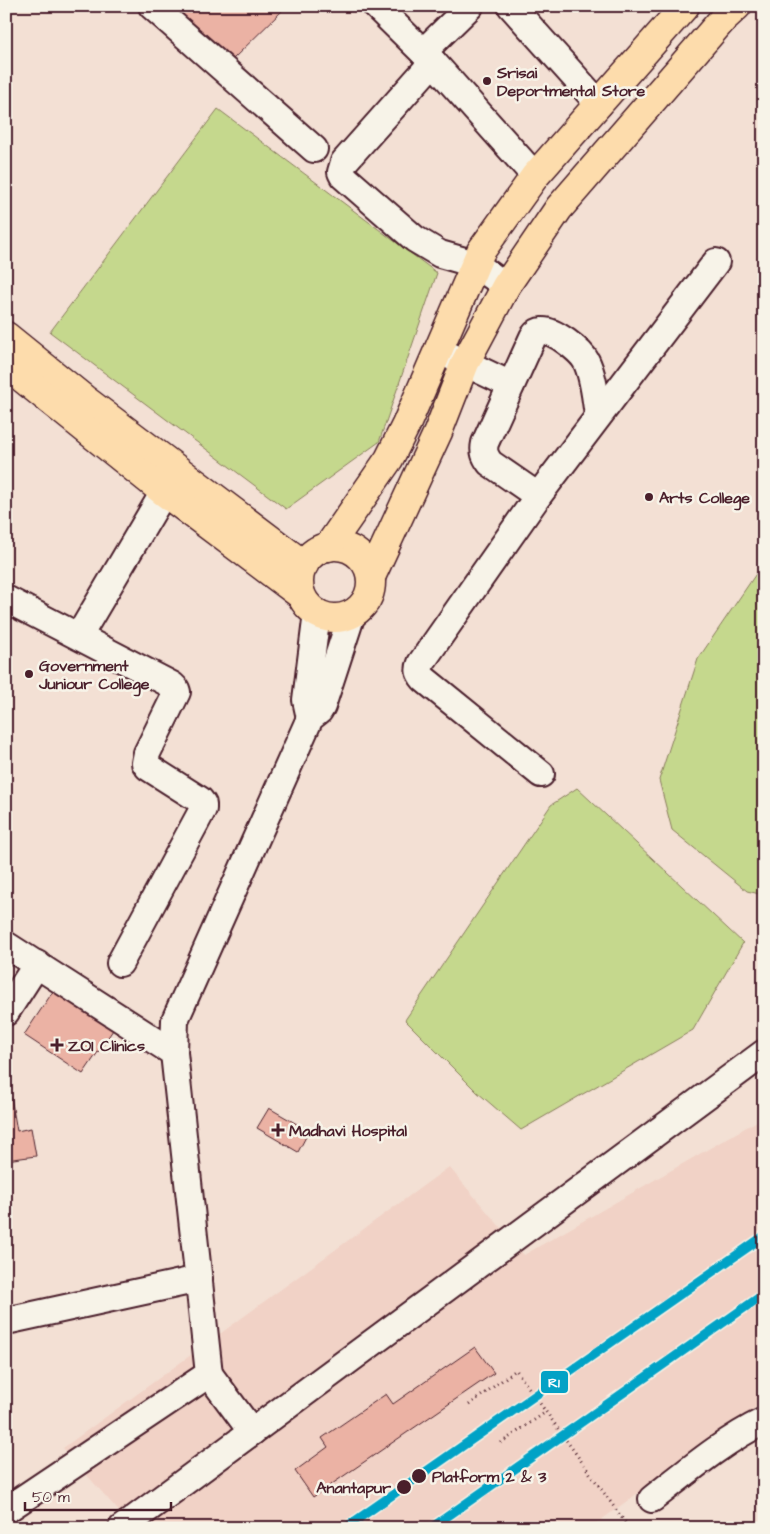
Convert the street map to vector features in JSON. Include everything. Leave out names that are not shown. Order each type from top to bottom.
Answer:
[{"type":"highway","points":[[328,547],[389,459],[406,425],[481,251],[535,176],[684,6]]},
{"type":"highway","points":[[371,577],[438,432],[465,362],[506,286],[559,208],[716,27],[737,6]]},
{"type":"highway","points":[[6,336],[84,398],[304,565]]},
{"type":"highway","points":[[6,365],[164,492],[309,604],[335,618],[352,614],[361,608],[368,598],[371,588],[371,577],[367,566],[360,557],[351,550],[340,547],[328,547],[310,556],[300,574],[309,604]]},
{"type":"street","points":[[152,6],[314,149]]},
{"type":"street","points":[[376,6],[428,57],[535,176]]},
{"type":"street","points":[[470,6],[344,162],[341,172],[343,176],[415,239],[440,254],[475,264],[506,286]]},
{"type":"street","points":[[511,6],[599,104]]},
{"type":"street","points":[[541,774],[424,679],[418,669],[538,496],[716,262]]},
{"type":"street","points":[[538,496],[490,462],[483,450],[484,443],[537,332],[544,330],[552,332],[584,356],[590,371],[598,415]]},
{"type":"street","points":[[438,350],[511,385]]},
{"type":"street","points":[[79,636],[164,492]]},
{"type":"street","points":[[6,599],[175,687],[177,692],[144,758],[145,763],[148,768],[200,800],[203,804],[203,810],[120,963]]},
{"type":"street","points":[[309,604],[306,700],[310,718]]},
{"type":"street","points":[[252,1432],[209,1374],[174,1053],[175,1020],[310,718],[322,706],[352,614]]},
{"type":"street","points":[[6,945],[174,1053]]},
{"type":"street","points":[[6,1012],[36,964]]},
{"type":"street","points":[[122,1528],[764,1053]]},
{"type":"street","points":[[6,1321],[199,1279]]},
{"type":"street","points":[[6,1510],[209,1374]]},
{"type":"street","points":[[652,1499],[725,1443],[764,1421]]},
{"type":"path","points":[[469,1404],[516,1370],[627,1525],[623,1528]]},
{"type":"path","points":[[501,1443],[546,1412]]},
{"type":"shaded area","points":[[764,1117],[764,1401],[590,1528],[111,1528],[123,1516],[63,1448],[449,1167],[524,1255]]},
{"type":"green space","points":[[218,109],[437,273],[379,442],[286,509],[50,332]]},
{"type":"green space","points":[[764,562],[764,895],[747,891],[672,830],[659,780],[698,659]]},
{"type":"green space","points":[[577,788],[743,943],[693,1030],[521,1130],[477,1092],[405,1020],[551,805]]},
{"type":"building","points":[[170,6],[287,6],[229,63]]},
{"type":"building","points":[[54,990],[113,1030],[83,1074],[24,1035]]},
{"type":"building","points":[[11,1097],[17,1131],[31,1128],[36,1156],[6,1160],[6,1098]]},
{"type":"building","points":[[269,1108],[309,1131],[298,1152],[257,1128]]},
{"type":"building","points":[[475,1347],[494,1373],[313,1497],[295,1471],[328,1447],[322,1438],[386,1394],[393,1404]]},
{"type":"transit line","name":"R1","points":[[345,1528],[764,1236]]},
{"type":"transit line","name":"R1","points":[[431,1528],[764,1294]]},
{"type":"place","name":"Srisai Deportmental Store","points":[[487,81]]},
{"type":"place","name":"Arts College","points":[[649,497]]},
{"type":"place","name":"Government Juniour College","points":[[29,674]]},
{"type":"place","name":"ZOI Clinics","points":[[57,1045]]},
{"type":"place","name":"Madhavi Hospital","points":[[278,1130]]},
{"type":"place","name":"Platform 2 & 3","points":[[419,1476]]},
{"type":"place","name":"Anantapur","points":[[404,1487]]}]
